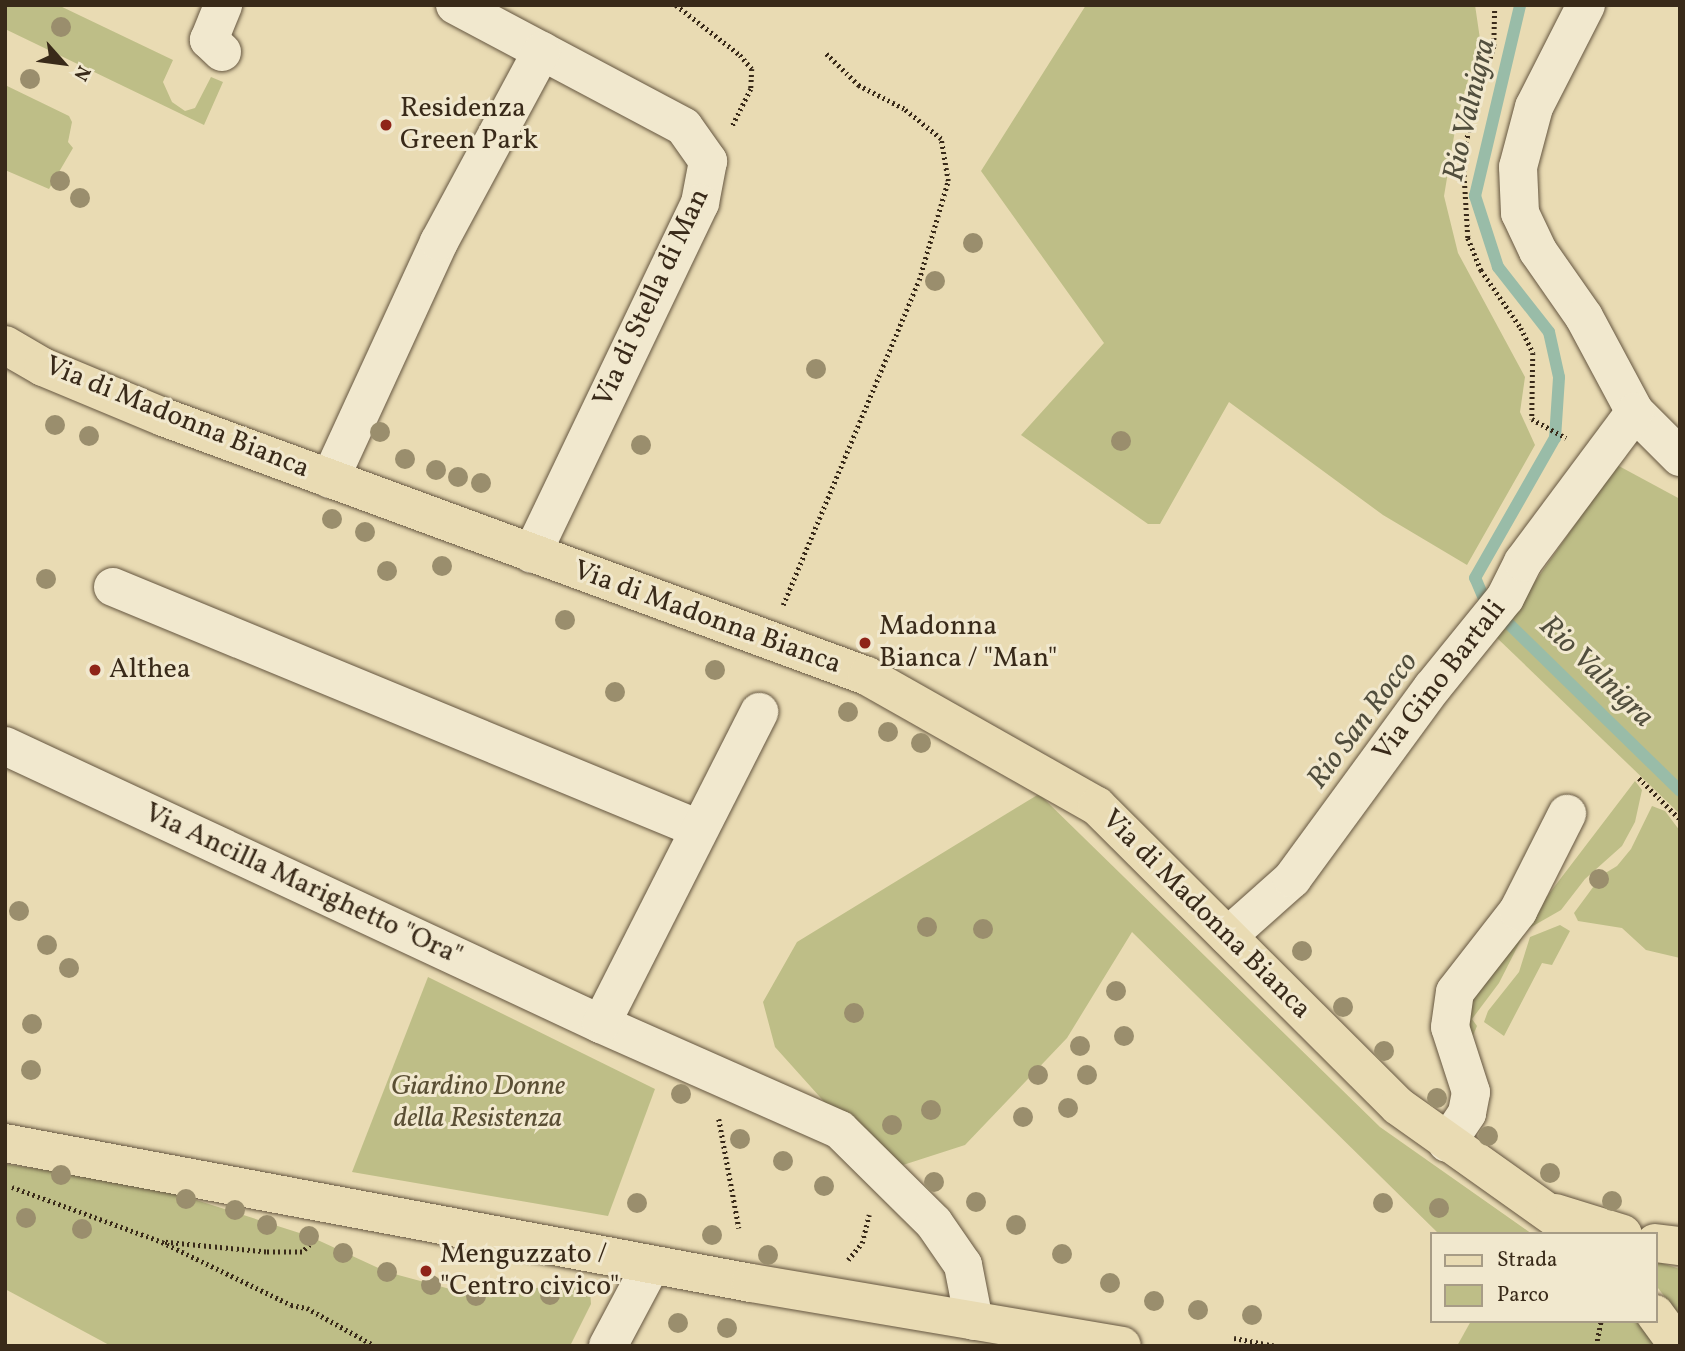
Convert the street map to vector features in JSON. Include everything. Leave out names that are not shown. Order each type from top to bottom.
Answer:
[{"type":"main road","name":"Via di Madonna Bianca","points":[[5,345],[43,367],[163,417],[867,676],[1097,806],[1398,1106],[1447,1143],[1566,1223],[1613,1232]]},
{"type":"main road","points":[[5,1143],[650,1265],[1122,1346]]},
{"type":"main road","points":[[1657,1243],[1680,1246]]},
{"type":"main road","points":[[1657,1317],[1678,1346]]},
{"type":"street","points":[[222,52],[209,40],[223,5]]},
{"type":"street","name":"Via di Stella di Man","points":[[455,5],[684,127],[704,148],[708,177],[700,203],[532,554]]},
{"type":"street","points":[[1586,5],[1534,107],[1518,167],[1520,213],[1538,251],[1584,317],[1635,412],[1680,457]]},
{"type":"street","points":[[330,479],[439,242],[541,51]]},
{"type":"street","name":"Via Gino Bartali","points":[[1228,936],[1292,879],[1432,688],[1505,598],[1523,562],[1635,412]]},
{"type":"street","points":[[113,587],[699,829]]},
{"type":"street","points":[[601,1024],[759,712]]},
{"type":"street","name":"Via Ancilla Marighetto \"Ora\"","points":[[5,746],[601,1024],[840,1130],[934,1223],[963,1265],[974,1321]]},
{"type":"street","points":[[1447,1143],[1467,1113],[1471,1092],[1450,1027],[1455,992],[1518,911],[1567,814]]},
{"type":"street","points":[[608,1346],[650,1265]]},
{"type":"path","points":[[676,5],[740,55],[754,79],[733,127],[704,148]]},
{"type":"path","points":[[769,642],[919,280],[948,181],[941,139],[904,109],[859,86],[824,52]]},
{"type":"path","points":[[1536,424],[1569,440]]},
{"type":"path","points":[[1639,778],[1680,820]]},
{"type":"path","points":[[710,1074],[738,1228]]},
{"type":"path","points":[[5,1185],[162,1242],[291,1305],[307,1308],[375,1346]]},
{"type":"path","points":[[843,1264],[853,1256],[868,1228],[865,1202]]},
{"type":"path","points":[[162,1242],[302,1252],[318,1231]]},
{"type":"path","points":[[1597,1346],[1601,1323]]},
{"type":"path","points":[[1234,1338],[1276,1346]]},
{"type":"green space","points":[[5,5],[58,5],[173,60],[163,82],[172,102],[185,111],[195,108],[211,77],[223,82],[204,125],[5,29]]},
{"type":"green space","points":[[1086,5],[1475,5],[1480,39],[1457,118],[1444,196],[1458,253],[1525,377],[1520,412],[1535,445],[1467,565],[1383,515],[1229,402],[1160,524],[1148,524],[1021,435],[1104,343],[981,171]]},
{"type":"green space","points":[[5,85],[69,116],[72,122],[68,142],[73,148],[49,189],[5,170]]},
{"type":"green space","points":[[1617,465],[1680,499],[1680,814],[1496,637]]},
{"type":"green space","points":[[1635,781],[1642,790],[1635,822],[1622,846],[1585,879],[1561,910],[1526,930],[1499,983],[1472,1019],[1477,1026],[1472,1038],[1461,1009]]},
{"type":"green space","points":[[1039,794],[1380,1127],[1529,1232],[1437,1232],[1132,932],[1067,1038],[965,1145],[903,1165],[855,1136],[775,1047],[763,1002],[797,942]]},
{"type":"green space","points":[[1652,806],[1665,811],[1680,831],[1680,958],[1646,950],[1622,928],[1578,921],[1574,913],[1602,875],[1617,866],[1631,849]]},
{"type":"green space","points":[[1560,925],[1570,931],[1552,965],[1542,963],[1504,1036],[1484,1022],[1488,1011],[1519,972],[1530,937]]},
{"type":"green space","name":"Giardino Donne della Resistenza","points":[[428,977],[655,1089],[608,1216],[352,1172]]},
{"type":"green space","points":[[5,1164],[152,1186],[309,1236],[387,1272],[476,1296],[527,1291],[556,1282],[590,1291],[591,1304],[570,1346],[111,1346],[5,1289]]},
{"type":"green space","points":[[1657,1262],[1680,1269],[1680,1317],[1657,1287]]},
{"type":"green space","points":[[1470,1323],[1643,1323],[1659,1346],[1457,1346]]},
{"type":"waterway","name":"Rio Valnigra","points":[[1481,607],[1485,601],[1475,578],[1555,438],[1559,377],[1549,332],[1498,267],[1475,196],[1520,5]]},
{"type":"waterway","name":"Rio Valnigra","points":[[1506,621],[1680,791]]},
{"type":"place","name":"Residenza Green Park","points":[[386,125]]},
{"type":"place","name":"Madonna Bianca / \"Man\"","points":[[865,643]]},
{"type":"place","name":"Althea","points":[[95,670]]},
{"type":"place","name":"Menguzzato / \"Centro civico\"","points":[[426,1271]]},
{"type":"water label","name":"Rio San Rocco","points":[[1363,721]]}]
